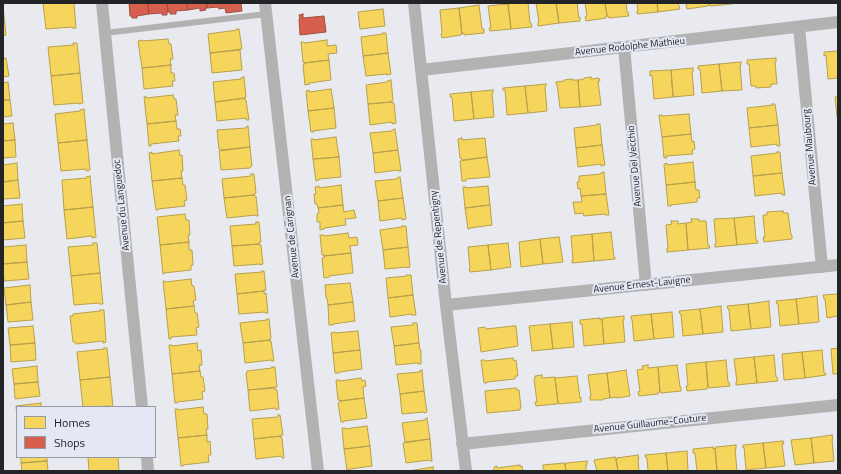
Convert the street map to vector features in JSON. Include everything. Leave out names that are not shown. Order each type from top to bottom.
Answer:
[{"type":"street","name":"Avenue du Languedoc","points":[[102,3],[142,406]]},
{"type":"street","name":"Avenue de Repentigny","points":[[414,3],[446,305],[466,471]]},
{"type":"street","name":"Avenue de Carignan","points":[[266,8],[318,471]]},
{"type":"street","name":"Avenue Rodolphe Mathieu","points":[[421,70],[838,22]]},
{"type":"street","name":"Avenue Maubourg","points":[[798,27],[822,267]]},
{"type":"street","name":"Avenue Del Vecchio","points":[[624,47],[646,285]]},
{"type":"street","name":"Avenue Ernest-Lavigne","points":[[446,305],[838,265]]},
{"type":"street","name":"Avenue Guillaume-Couture","points":[[462,444],[838,405]]},
{"type":"street","points":[[147,458],[148,471]]},
{"type":"lane","points":[[105,33],[266,8]]},
{"type":"building: Homes","points":[[43,3],[74,3],[76,28],[46,29]]},
{"type":"building: Homes","points":[[528,3],[530,23],[532,27],[511,29],[508,4]]},
{"type":"building: Homes","points":[[536,3],[556,3],[559,23],[538,26],[539,22]]},
{"type":"building: Homes","points":[[556,3],[577,3],[580,21],[559,23]]},
{"type":"building: Homes","points":[[585,3],[605,3],[606,18],[586,21],[585,17],[587,16]]},
{"type":"building: Homes","points":[[605,3],[626,3],[629,16],[609,18],[607,16]]},
{"type":"building: Homes","points":[[637,3],[657,3],[658,12],[637,14]]},
{"type":"building: Homes","points":[[657,3],[678,3],[680,9],[658,12]]},
{"type":"building: Homes","points":[[688,3],[709,3],[709,5],[687,9],[686,5]]},
{"type":"building: Homes","points":[[709,3],[731,3],[732,4],[710,6]]},
{"type":"building: Homes","points":[[508,4],[511,29],[490,31],[489,28],[491,28],[488,6]]},
{"type":"building: Homes","points":[[479,5],[482,29],[484,29],[484,33],[462,34],[459,8]]},
{"type":"building: Homes","points":[[3,6],[6,35],[3,36]]},
{"type":"building: Homes","points":[[459,8],[462,34],[442,38],[440,10]]},
{"type":"building: Homes","points":[[383,9],[385,26],[360,29],[358,12]]},
{"type":"building: Homes","points":[[239,29],[242,49],[210,53],[208,34]]},
{"type":"building: Homes","points":[[386,33],[388,53],[363,56],[361,37]]},
{"type":"building: Homes","points":[[168,39],[169,44],[171,44],[173,59],[170,59],[171,65],[142,68],[138,41]]},
{"type":"building: Homes","points":[[327,40],[327,46],[336,45],[337,53],[328,54],[329,60],[303,62],[301,42],[305,43]]},
{"type":"building: Homes","points":[[73,43],[77,43],[80,73],[51,76],[48,47],[74,45]]},
{"type":"building: Homes","points":[[240,50],[242,70],[212,73],[210,53]]},
{"type":"building: Homes","points":[[838,51],[838,78],[828,79],[826,55],[824,56],[824,52]]},
{"type":"building: Homes","points":[[388,53],[391,74],[366,76],[363,56]]},
{"type":"building: Homes","points":[[3,58],[6,58],[9,76],[3,77]]},
{"type":"building: Homes","points":[[776,58],[777,84],[771,84],[771,87],[756,88],[756,86],[751,86],[749,64],[747,64],[747,60]]},
{"type":"building: Homes","points":[[329,60],[331,80],[309,83],[310,84],[305,85],[304,63]]},
{"type":"building: Homes","points":[[741,62],[742,90],[722,91],[719,64]]},
{"type":"building: Homes","points":[[719,64],[722,91],[702,93],[700,69],[698,69],[698,66]]},
{"type":"building: Homes","points":[[171,65],[171,73],[174,73],[175,81],[172,81],[173,86],[144,89],[142,68]]},
{"type":"building: Homes","points":[[693,68],[694,95],[673,97],[671,70]]},
{"type":"building: Homes","points":[[671,70],[673,97],[654,99],[652,75],[650,76],[650,71]]},
{"type":"building: Homes","points":[[80,73],[83,103],[54,105],[51,76]]},
{"type":"building: Homes","points":[[244,77],[245,98],[215,102],[213,82],[241,79]]},
{"type":"building: Homes","points":[[591,77],[591,79],[599,78],[600,81],[598,81],[601,105],[580,107],[578,80]]},
{"type":"building: Homes","points":[[572,79],[578,80],[580,107],[560,108],[556,82]]},
{"type":"building: Homes","points":[[391,80],[392,102],[368,104],[366,85]]},
{"type":"building: Homes","points":[[8,82],[10,100],[3,100],[3,83]]},
{"type":"building: Homes","points":[[546,84],[547,111],[528,113],[525,86]]},
{"type":"building: Homes","points":[[525,86],[528,113],[507,115],[505,90],[503,90],[503,88]]},
{"type":"building: Homes","points":[[331,89],[334,108],[308,111],[306,91],[309,90],[309,92]]},
{"type":"building: Homes","points":[[493,90],[494,117],[474,119],[471,92]]},
{"type":"building: Homes","points":[[471,92],[474,119],[454,121],[452,97],[450,97],[450,94]]},
{"type":"building: Homes","points":[[173,95],[174,99],[176,99],[178,115],[175,115],[176,121],[147,124],[144,97]]},
{"type":"building: Homes","points":[[838,96],[838,117],[837,117],[835,97]]},
{"type":"building: Homes","points":[[245,98],[249,120],[246,120],[246,118],[217,121],[215,102]]},
{"type":"building: Homes","points":[[3,100],[10,100],[12,116],[3,117]]},
{"type":"building: Homes","points":[[394,103],[396,123],[392,124],[392,122],[370,125],[368,104]]},
{"type":"building: Homes","points":[[772,104],[775,104],[778,125],[749,128],[747,108],[773,105]]},
{"type":"building: Homes","points":[[334,108],[336,128],[311,132],[308,111]]},
{"type":"building: Homes","points":[[84,109],[87,140],[58,143],[55,114],[80,111]]},
{"type":"building: Homes","points":[[689,114],[691,134],[662,137],[659,115]]},
{"type":"building: Homes","points":[[176,121],[177,129],[180,129],[181,136],[178,136],[179,141],[151,144],[151,146],[149,146],[147,124]]},
{"type":"building: Homes","points":[[13,123],[15,140],[3,141],[3,124]]},
{"type":"building: Homes","points":[[600,124],[602,145],[576,148],[574,128]]},
{"type":"building: Homes","points":[[778,125],[780,146],[777,146],[777,144],[751,147],[749,128]]},
{"type":"building: Homes","points":[[248,126],[250,147],[219,149],[217,130],[246,128]]},
{"type":"building: Homes","points":[[395,129],[398,150],[373,153],[370,133],[392,131]]},
{"type":"building: Homes","points":[[691,134],[695,149],[692,150],[693,154],[666,156],[667,158],[664,158],[662,137]]},
{"type":"building: Homes","points":[[336,137],[339,157],[313,159],[311,139],[314,140]]},
{"type":"building: Homes","points":[[462,138],[462,140],[485,138],[487,157],[462,160],[460,158],[458,139]]},
{"type":"building: Homes","points":[[15,140],[16,157],[3,158],[3,141]]},
{"type":"building: Homes","points":[[87,140],[90,170],[61,171],[58,143]]},
{"type":"building: Homes","points":[[602,145],[605,165],[601,166],[601,164],[578,167],[576,148]]},
{"type":"building: Homes","points":[[250,147],[252,166],[250,168],[221,170],[219,151]]},
{"type":"building: Homes","points":[[179,150],[180,156],[182,155],[182,178],[152,181],[149,153],[152,152],[152,154]]},
{"type":"building: Homes","points":[[398,150],[401,171],[398,170],[375,173],[373,153]]},
{"type":"building: Homes","points":[[780,152],[782,173],[753,176],[751,156]]},
{"type":"building: Homes","points":[[339,157],[341,177],[319,179],[316,181],[313,159]]},
{"type":"building: Homes","points":[[487,157],[490,177],[466,179],[466,181],[462,181],[460,161]]},
{"type":"building: Homes","points":[[693,162],[695,182],[666,185],[664,164],[667,163],[667,165]]},
{"type":"building: Homes","points":[[17,163],[18,180],[3,182],[3,165]]},
{"type":"building: Homes","points":[[604,172],[606,194],[581,196],[580,188],[578,189],[577,182],[579,182],[579,176],[601,174]]},
{"type":"building: Homes","points":[[782,173],[785,195],[782,195],[782,193],[755,196],[753,176]]},
{"type":"building: Homes","points":[[251,174],[254,174],[256,193],[254,195],[224,198],[222,179],[251,176]]},
{"type":"building: Homes","points":[[90,176],[93,207],[64,210],[62,180],[87,178],[86,177]]},
{"type":"building: Homes","points":[[400,177],[403,198],[378,201],[375,181],[397,179]]},
{"type":"building: Homes","points":[[182,178],[183,185],[185,185],[187,200],[184,201],[185,206],[156,210],[152,181]]},
{"type":"building: Homes","points":[[18,180],[20,198],[3,199],[3,182]]},
{"type":"building: Homes","points":[[695,182],[696,190],[699,190],[700,198],[697,198],[697,202],[668,206],[666,185]]},
{"type":"building: Homes","points":[[341,185],[343,205],[318,208],[317,204],[315,204],[315,187],[319,186],[319,188]]},
{"type":"building: Homes","points":[[488,186],[490,205],[465,208],[463,187]]},
{"type":"building: Homes","points":[[606,194],[609,215],[584,216],[583,213],[575,214],[573,202],[582,202],[581,196]]},
{"type":"building: Homes","points":[[256,196],[258,216],[227,218],[224,198]]},
{"type":"building: Homes","points":[[403,198],[406,219],[402,220],[402,218],[380,221],[378,201]]},
{"type":"building: Homes","points":[[22,204],[23,221],[3,223],[3,206]]},
{"type":"building: Homes","points":[[343,205],[344,212],[354,210],[356,218],[345,219],[346,225],[324,228],[320,230],[320,222],[317,222],[317,214],[319,213],[318,208]]},
{"type":"building: Homes","points":[[490,205],[492,225],[468,229],[465,208]]},
{"type":"building: Homes","points":[[93,207],[96,237],[92,238],[92,236],[67,239],[64,210]]},
{"type":"building: Homes","points":[[783,211],[783,213],[788,213],[792,239],[764,242],[763,215],[767,215],[767,212]]},
{"type":"building: Homes","points":[[185,214],[186,220],[189,220],[189,242],[160,245],[157,217]]},
{"type":"building: Homes","points":[[754,216],[756,240],[758,243],[737,245],[734,218]]},
{"type":"building: Homes","points":[[734,218],[737,245],[715,247],[714,219]]},
{"type":"building: Homes","points":[[691,219],[706,221],[708,245],[710,248],[688,250],[686,223],[692,222]]},
{"type":"building: Homes","points":[[23,221],[25,238],[3,240],[3,223]]},
{"type":"building: Homes","points":[[671,221],[678,221],[678,224],[686,223],[688,250],[667,252],[666,225],[672,224]]},
{"type":"building: Homes","points":[[256,222],[259,222],[261,242],[259,242],[259,244],[232,246],[230,226],[256,224]]},
{"type":"building: Homes","points":[[406,226],[408,247],[383,250],[380,230]]},
{"type":"building: Homes","points":[[611,232],[615,259],[594,261],[592,234]]},
{"type":"building: Homes","points":[[348,233],[349,238],[357,237],[358,245],[350,246],[351,253],[322,255],[320,235],[324,236]]},
{"type":"building: Homes","points":[[592,234],[594,261],[572,263],[571,236]]},
{"type":"building: Homes","points":[[559,237],[563,262],[543,264],[540,239]]},
{"type":"building: Homes","points":[[540,239],[543,264],[521,267],[519,242]]},
{"type":"building: Homes","points":[[189,242],[189,250],[192,250],[193,265],[191,265],[191,270],[163,274],[160,245]]},
{"type":"building: Homes","points":[[93,243],[97,243],[100,273],[71,276],[68,247],[93,245]]},
{"type":"building: Homes","points":[[508,243],[511,267],[491,270],[488,245]]},
{"type":"building: Homes","points":[[26,245],[27,262],[3,264],[3,247]]},
{"type":"building: Homes","points":[[261,245],[263,264],[234,266],[232,246]]},
{"type":"building: Homes","points":[[488,245],[491,270],[470,272],[468,247]]},
{"type":"building: Homes","points":[[408,247],[410,267],[385,269],[383,250]]},
{"type":"building: Homes","points":[[351,253],[353,273],[324,278],[322,258],[324,258],[324,256]]},
{"type":"building: Homes","points":[[27,262],[29,279],[4,281],[3,264]]},
{"type":"building: Homes","points":[[264,271],[266,290],[237,294],[235,274]]},
{"type":"building: Homes","points":[[100,273],[103,304],[74,305],[71,276]]},
{"type":"building: Homes","points":[[411,275],[413,295],[388,298],[386,278]]},
{"type":"building: Homes","points":[[191,279],[192,286],[194,286],[196,300],[193,301],[194,306],[166,309],[163,281]]},
{"type":"building: Homes","points":[[350,283],[353,302],[328,305],[325,285]]},
{"type":"building: Homes","points":[[30,285],[31,302],[6,305],[4,288]]},
{"type":"building: Homes","points":[[264,291],[264,294],[266,293],[268,313],[239,314],[237,294]]},
{"type":"building: Homes","points":[[838,294],[838,316],[827,318],[825,299],[823,295]]},
{"type":"building: Homes","points":[[413,295],[416,315],[412,314],[390,317],[388,298]]},
{"type":"building: Homes","points":[[817,296],[819,322],[799,324],[796,299]]},
{"type":"building: Homes","points":[[796,299],[799,324],[780,326],[778,304],[776,301]]},
{"type":"building: Homes","points":[[769,301],[771,327],[751,329],[748,304]]},
{"type":"building: Homes","points":[[31,302],[33,320],[8,322],[6,305]]},
{"type":"building: Homes","points":[[353,302],[355,321],[329,325],[328,305]]},
{"type":"building: Homes","points":[[748,304],[751,329],[731,331],[729,309],[727,306]]},
{"type":"building: Homes","points":[[194,306],[195,313],[197,313],[199,327],[196,328],[197,335],[171,337],[171,339],[169,339],[166,309]]},
{"type":"building: Homes","points":[[721,306],[723,332],[703,334],[700,309]]},
{"type":"building: Homes","points":[[700,309],[703,334],[683,336],[681,314],[679,311]]},
{"type":"building: Homes","points":[[104,310],[106,342],[76,344],[73,342],[70,316],[73,316],[73,314]]},
{"type":"building: Homes","points":[[672,312],[674,337],[654,339],[651,314]]},
{"type":"building: Homes","points":[[651,314],[654,339],[634,341],[631,316]]},
{"type":"building: Homes","points":[[624,316],[625,342],[604,344],[602,319]]},
{"type":"building: Homes","points":[[600,318],[600,320],[602,319],[604,344],[584,346],[582,324],[580,324],[580,320]]},
{"type":"building: Homes","points":[[269,319],[270,340],[243,343],[240,323]]},
{"type":"building: Homes","points":[[572,322],[574,347],[553,349],[550,324]]},
{"type":"building: Homes","points":[[413,323],[417,323],[419,343],[394,346],[391,327],[413,325]]},
{"type":"building: Homes","points":[[550,324],[553,349],[532,351],[529,326]]},
{"type":"building: Homes","points":[[33,326],[35,343],[10,345],[8,328]]},
{"type":"building: Homes","points":[[516,326],[518,346],[481,352],[478,328],[485,327],[486,329]]},
{"type":"building: Homes","points":[[358,331],[360,350],[333,353],[331,333]]},
{"type":"building: Homes","points":[[270,340],[274,361],[271,360],[245,363],[243,343]]},
{"type":"building: Homes","points":[[35,343],[36,360],[11,362],[10,345]]},
{"type":"building: Homes","points":[[197,343],[198,351],[201,350],[202,365],[199,365],[200,371],[172,374],[169,345],[172,346]]},
{"type":"building: Homes","points":[[419,343],[421,350],[421,364],[396,365],[394,346]]},
{"type":"building: Homes","points":[[107,348],[110,377],[80,380],[77,352]]},
{"type":"building: Homes","points":[[838,348],[838,374],[833,374],[831,349]]},
{"type":"building: Homes","points":[[360,350],[362,369],[335,373],[333,353]]},
{"type":"building: Homes","points":[[822,350],[824,373],[826,375],[805,378],[802,352]]},
{"type":"building: Homes","points":[[802,352],[805,378],[784,380],[782,354]]},
{"type":"building: Homes","points":[[774,355],[776,377],[778,381],[757,383],[754,357]]},
{"type":"building: Homes","points":[[754,357],[757,383],[736,385],[737,382],[734,359]]},
{"type":"building: Homes","points":[[513,358],[514,361],[516,360],[518,376],[515,376],[515,379],[484,383],[481,360],[485,361]]},
{"type":"building: Homes","points":[[726,360],[728,382],[730,386],[709,388],[706,362]]},
{"type":"building: Homes","points":[[706,362],[707,389],[687,391],[686,364]]},
{"type":"building: Homes","points":[[648,365],[648,368],[658,367],[660,392],[658,392],[658,394],[639,396],[638,392],[640,391],[637,370],[643,369],[642,366]]},
{"type":"building: Homes","points":[[677,365],[681,391],[661,393],[658,367]]},
{"type":"building: Homes","points":[[37,366],[38,382],[14,384],[12,369]]},
{"type":"building: Homes","points":[[275,367],[277,387],[248,390],[247,371]]},
{"type":"building: Homes","points":[[422,370],[424,391],[400,394],[397,374],[420,372],[419,371]]},
{"type":"building: Homes","points":[[626,370],[630,396],[610,398],[607,373]]},
{"type":"building: Homes","points":[[200,371],[201,377],[203,377],[205,391],[202,392],[203,399],[175,403],[172,374]]},
{"type":"building: Homes","points":[[607,373],[610,398],[603,400],[590,400],[591,396],[588,375]]},
{"type":"building: Homes","points":[[542,375],[542,378],[555,377],[557,404],[536,406],[535,402],[537,402],[534,379],[535,376]]},
{"type":"building: Homes","points":[[577,376],[581,402],[559,404],[555,378]]},
{"type":"building: Homes","points":[[110,377],[113,406],[83,406],[80,380]]},
{"type":"building: Homes","points":[[361,378],[362,381],[365,380],[366,386],[363,387],[364,398],[338,400],[336,380],[340,381]]},
{"type":"building: Homes","points":[[38,382],[40,396],[15,399],[14,384]]},
{"type":"building: Homes","points":[[275,388],[275,390],[277,390],[279,409],[276,410],[276,408],[250,411],[248,390]]},
{"type":"building: Homes","points":[[516,388],[519,390],[520,410],[487,413],[485,391]]},
{"type":"building: Homes","points":[[424,391],[427,412],[402,414],[400,394]]},
{"type":"building: Homes","points":[[364,398],[367,418],[341,422],[338,403],[340,401]]},
{"type":"building: Homes","points":[[41,403],[41,406],[16,406]]},
{"type":"building: Homes","points":[[203,407],[204,414],[207,414],[207,435],[178,438],[175,409],[178,410]]},
{"type":"building: Homes","points":[[278,415],[280,415],[283,435],[254,439],[252,419],[278,417]]},
{"type":"building: Homes","points":[[427,418],[430,439],[405,442],[402,423],[425,420]]},
{"type":"building: Homes","points":[[367,426],[370,446],[344,449],[342,428],[345,429]]},
{"type":"building: Homes","points":[[207,435],[207,442],[210,441],[211,455],[208,455],[209,462],[181,466],[178,438]]},
{"type":"building: Homes","points":[[832,435],[834,461],[814,463],[811,438]]},
{"type":"building: Homes","points":[[281,436],[284,458],[281,456],[256,459],[254,439]]},
{"type":"building: Homes","points":[[811,438],[814,463],[795,465],[791,440]]},
{"type":"building: Homes","points":[[430,439],[432,461],[429,460],[406,463],[403,443]]},
{"type":"building: Homes","points":[[783,441],[784,444],[782,444],[785,466],[766,468],[763,443]]},
{"type":"building: Homes","points":[[763,443],[766,468],[746,470],[743,445]]},
{"type":"building: Homes","points":[[736,445],[737,471],[717,471],[715,448]]},
{"type":"building: Homes","points":[[370,446],[372,466],[347,470],[344,449]]},
{"type":"building: Homes","points":[[713,447],[713,449],[715,448],[717,471],[697,471],[695,453],[693,453],[693,449]]},
{"type":"building: Homes","points":[[687,451],[688,471],[668,471],[666,453]]},
{"type":"building: Homes","points":[[666,453],[668,471],[648,471],[647,458],[645,455]]},
{"type":"building: Homes","points":[[638,455],[639,471],[618,471],[617,458]]},
{"type":"building: Homes","points":[[615,457],[618,471],[597,471],[594,460]]},
{"type":"building: Homes","points":[[21,458],[47,458],[47,461],[21,463]]},
{"type":"building: Homes","points":[[88,458],[118,458],[119,471],[89,471]]},
{"type":"building: Homes","points":[[47,461],[48,471],[22,471],[21,463]]},
{"type":"building: Homes","points":[[587,461],[586,471],[566,471],[566,463]]},
{"type":"building: Homes","points":[[564,463],[566,471],[545,471],[543,469],[543,465]]},
{"type":"building: Homes","points":[[520,465],[520,467],[522,466],[523,471],[494,471],[494,467],[497,466],[497,468]]},
{"type":"building: Homes","points":[[433,467],[434,471],[408,471]]},
{"type":"building: Shops","points":[[129,3],[148,3],[149,14],[132,18],[132,16],[130,16]]},
{"type":"building: Shops","points":[[148,3],[167,3],[167,15],[162,15],[162,13],[149,14]]},
{"type":"building: Shops","points":[[167,3],[187,3],[188,10],[176,11],[176,14],[170,14],[170,12],[168,12]]},
{"type":"building: Shops","points":[[187,3],[207,3],[207,8],[205,8],[206,10],[200,11],[200,8],[188,10]]},
{"type":"building: Shops","points":[[207,3],[241,3],[242,11],[226,13],[225,8],[207,8]]},
{"type":"building: Shops","points":[[303,14],[303,18],[324,16],[326,32],[300,35],[299,15]]}]
